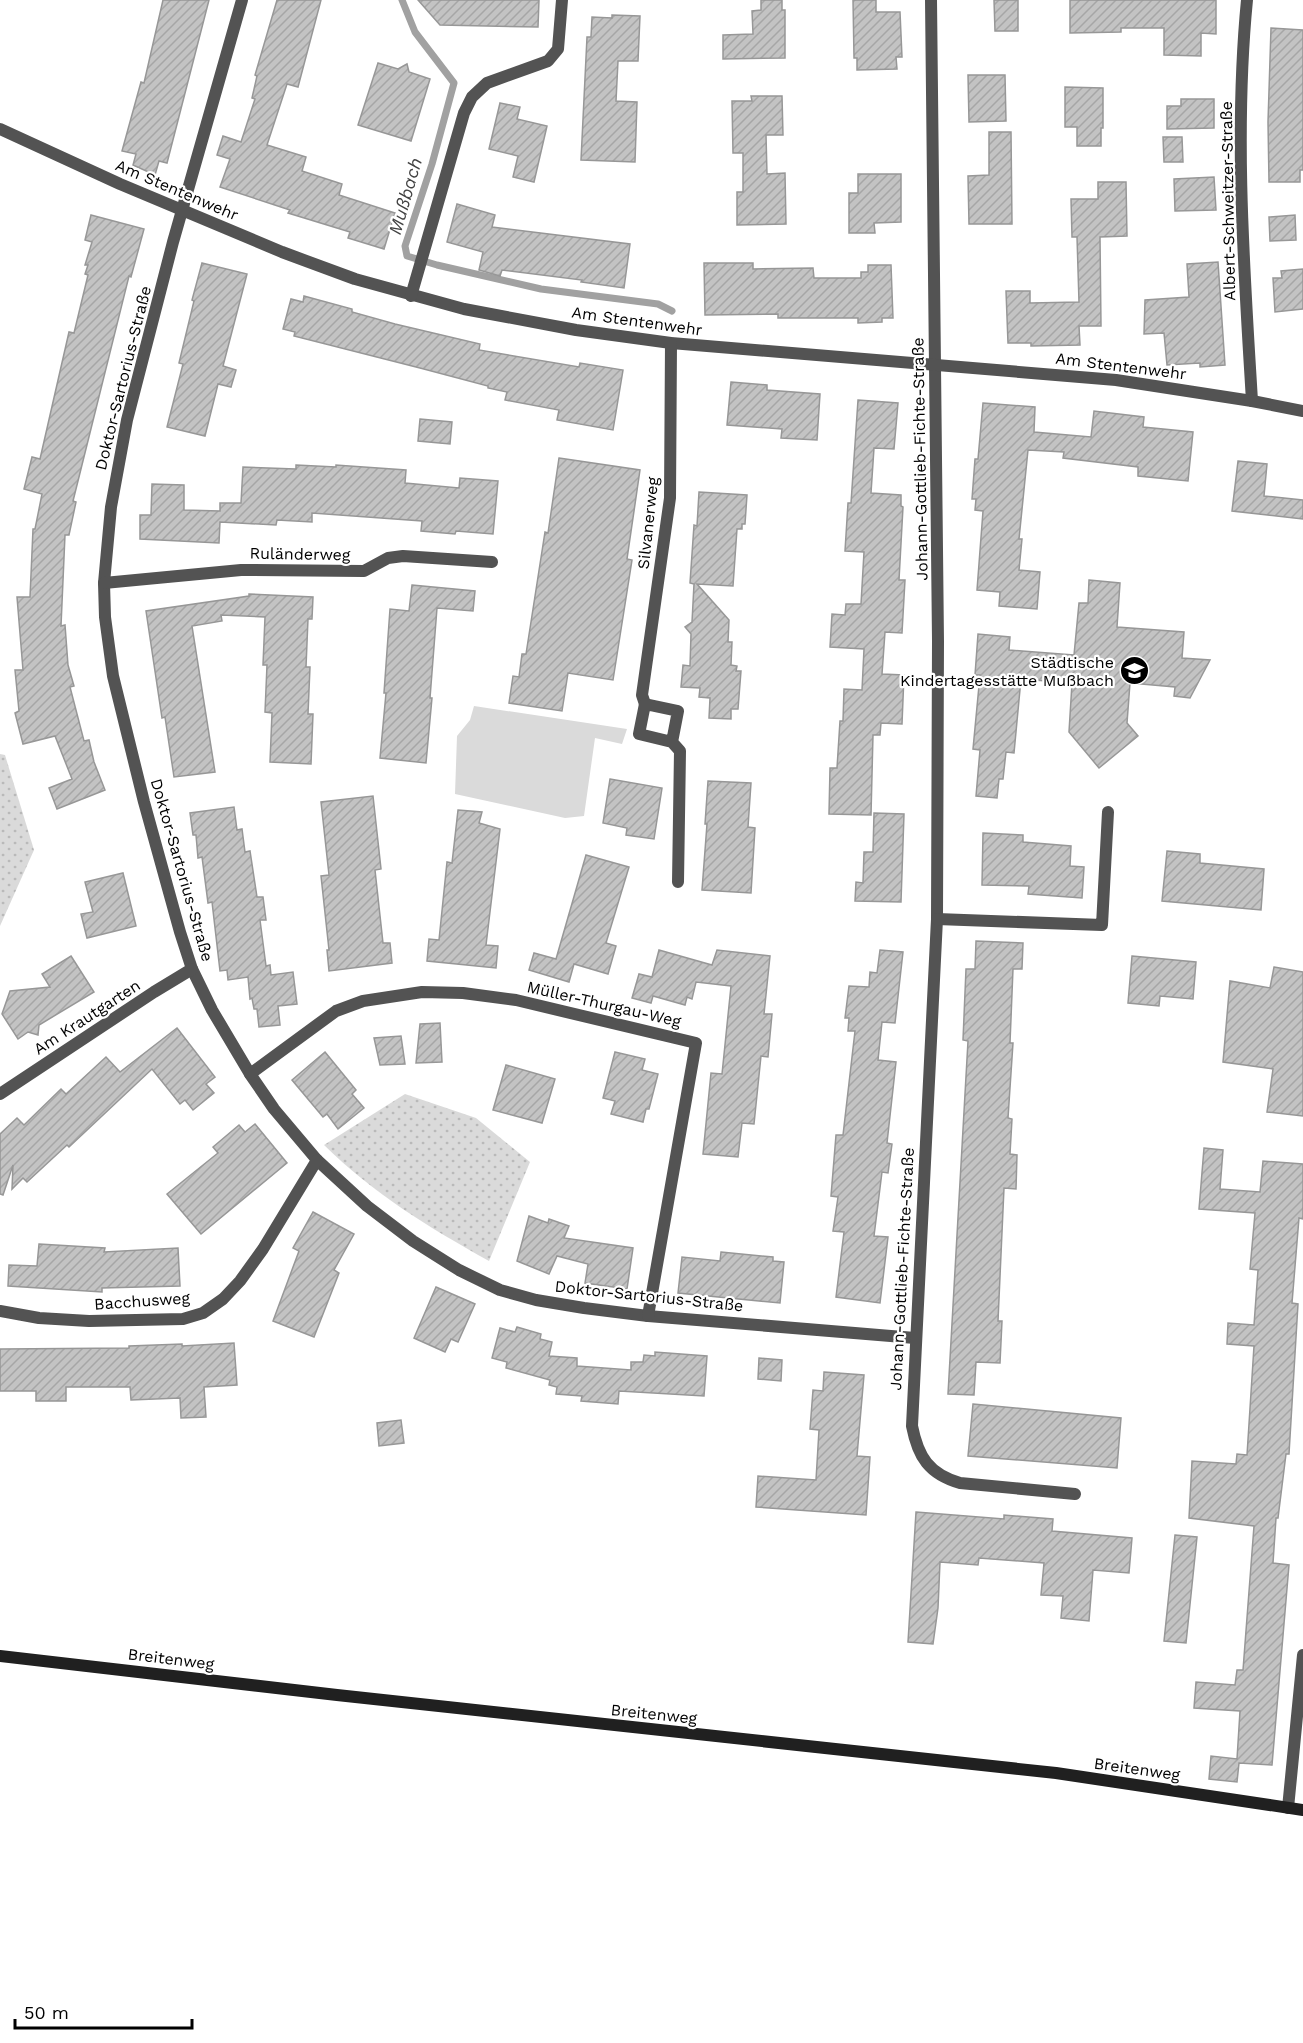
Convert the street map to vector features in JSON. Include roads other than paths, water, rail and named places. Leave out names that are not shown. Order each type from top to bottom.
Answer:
[{"type":"main road","name":"Breitenweg","points":[[0,1656],[360,1698],[1056,1773],[1303,1810]]},
{"type":"street","name":"Doktor-Sartorius-Straße","points":[[242,0],[125,430],[111,507],[104,583],[105,616],[113,676],[144,802],[192,969],[212,1010],[274,1109],[317,1160],[367,1206],[413,1241],[459,1270],[500,1290],[536,1300],[648,1316],[915,1338]]},
{"type":"street","points":[[411,296],[465,113],[472,97],[487,83],[548,62],[558,49],[562,0]]},
{"type":"street","name":"Johann-Gottlieb-Fichte-Straße","points":[[931,0],[938,630],[937,919],[912,1425],[919,1450],[935,1473],[960,1483],[1075,1494]]},
{"type":"street","name":"Albert-Schweitzer-Straße","points":[[1246,0],[1241,104],[1245,276],[1252,401]]},
{"type":"street","name":"Am Stentenwehr","points":[[0,129],[183,211],[282,252],[355,279],[411,296],[497,316],[671,343],[1116,380],[1303,411]]},
{"type":"street","name":"Silvanerweg","points":[[671,343],[670,498],[642,694],[645,704],[639,734],[672,742]]},
{"type":"street","name":"Ruländerweg","points":[[104,583],[241,570],[364,571],[388,558],[404,556],[492,562]]},
{"type":"street","points":[[645,704],[678,711],[672,742],[681,751],[678,882]]},
{"type":"street","points":[[937,919],[1102,925],[1108,812]]},
{"type":"street","name":"Am Krautgarten","points":[[0,1094],[192,969]]},
{"type":"street","name":"Müller-Thurgau-Weg","points":[[250,1074],[336,1011],[363,1001],[422,992],[463,993],[516,1000],[696,1043],[648,1316]]},
{"type":"street","name":"Bacchusweg","points":[[0,1311],[39,1318],[88,1321],[183,1318],[203,1313],[223,1299],[240,1281],[263,1249],[317,1160]]},
{"type":"street","points":[[1288,1808],[1303,1655]]},
{"type":"waterway","name":"Mußbach","points":[[402,0],[415,32],[454,83],[432,164],[405,246],[407,256],[541,289],[658,304],[672,311]]},
{"type":"place","name":"Städtische Kindertagesstätte Mußbach","points":[[1135,671]]}]
